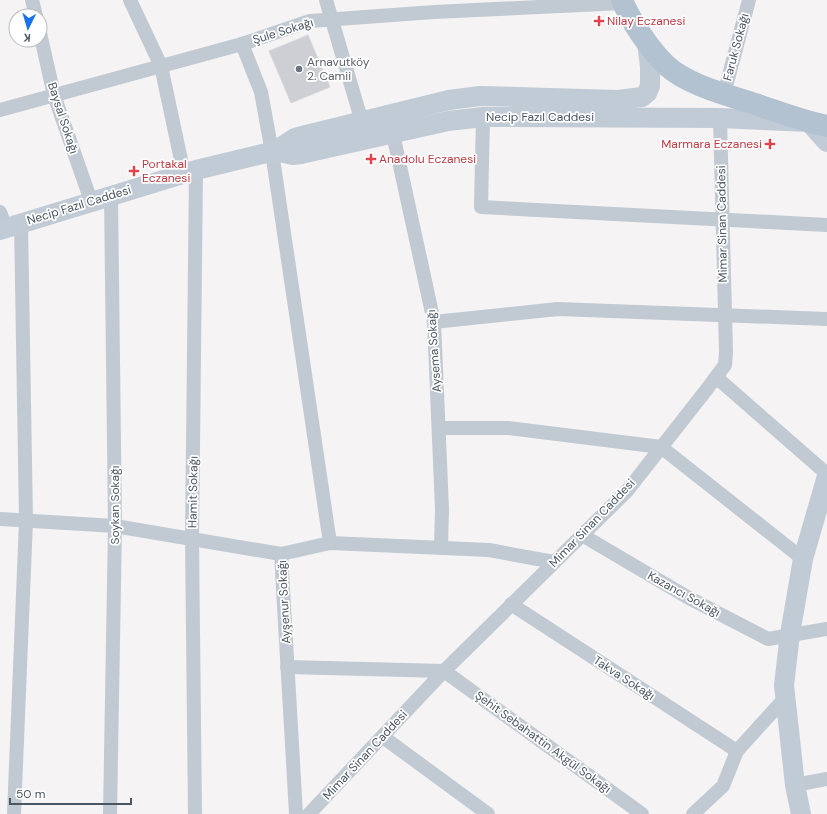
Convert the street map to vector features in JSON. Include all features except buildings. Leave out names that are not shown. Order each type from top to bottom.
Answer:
[{"type":"main road","points":[[623,1],[640,33],[647,42],[666,65],[684,78],[724,94],[818,124],[827,142]]},
{"type":"main road","name":"Necip Fazıl Caddesi","points":[[7,223],[91,202],[190,172],[274,152],[295,138],[449,100],[480,96],[618,100],[642,97],[647,93],[650,86],[650,67],[647,42]]},
{"type":"main road","name":"Necip Fazıl Caddesi","points":[[274,152],[293,155],[301,154],[448,121],[483,117],[720,118],[818,124]]},
{"type":"main road","points":[[801,814],[795,785],[784,685],[790,634],[803,559],[827,475]]},
{"type":"street","name":"Hamit Sokağı","points":[[130,0],[160,66],[190,172],[195,814]]},
{"type":"street","points":[[326,0],[362,122]]},
{"type":"street","name":"Faruk Sokağı","points":[[724,94],[748,0]]},
{"type":"street","name":"Şule Sokağı","points":[[0,110],[242,44],[310,21],[332,20],[434,6],[623,1]]},
{"type":"street","points":[[242,44],[261,92],[274,152],[330,543]]},
{"type":"street","name":"Baysal Sokağı","points":[[43,48],[54,95],[91,202]]},
{"type":"street","points":[[483,117],[481,206],[827,225]]},
{"type":"street","name":"Mimar Sinan Caddesi","points":[[309,814],[444,671],[626,491],[725,365],[726,352],[720,118]]},
{"type":"street","name":"Aysema Sokağı","points":[[392,134],[434,322],[442,509],[441,548]]},
{"type":"street","name":"Soykan Sokağı","points":[[110,814],[115,526],[111,195]]},
{"type":"street","points":[[7,223],[26,521],[14,814]]},
{"type":"street","points":[[434,322],[558,309],[827,319]]},
{"type":"street","points":[[716,377],[827,475]]},
{"type":"street","points":[[438,428],[508,428],[661,447],[803,559]]},
{"type":"street","name":"Ayşenur Sokağı","points":[[0,519],[115,526],[281,554],[296,814]]},
{"type":"street","name":"Kazancı Sokağı","points":[[582,535],[689,598],[768,639],[790,634],[827,629]]},
{"type":"street","points":[[281,554],[330,543],[489,550],[554,562]]},
{"type":"street","name":"Takva Sokağı","points":[[511,604],[737,751]]},
{"type":"street","points":[[287,667],[444,671]]},
{"type":"street","name":"Şehit Sebahattin Akgül Sokağı","points":[[444,671],[642,814]]},
{"type":"street","points":[[693,814],[723,786],[737,751],[785,698]]},
{"type":"street","points":[[383,737],[488,814]]},
{"type":"street","points":[[795,785],[827,778]]},
{"type":"place","name":"Nilay Eczanesi","points":[[599,21]]},
{"type":"place","name":"Arnavutköy 2. Camii","points":[[299,69]]},
{"type":"place","name":"Marmara Eczanesi","points":[[770,144]]},
{"type":"place","name":"Anadolu Eczanesi","points":[[371,159]]},
{"type":"place","name":"Portakal Eczanesi","points":[[134,171]]}]
